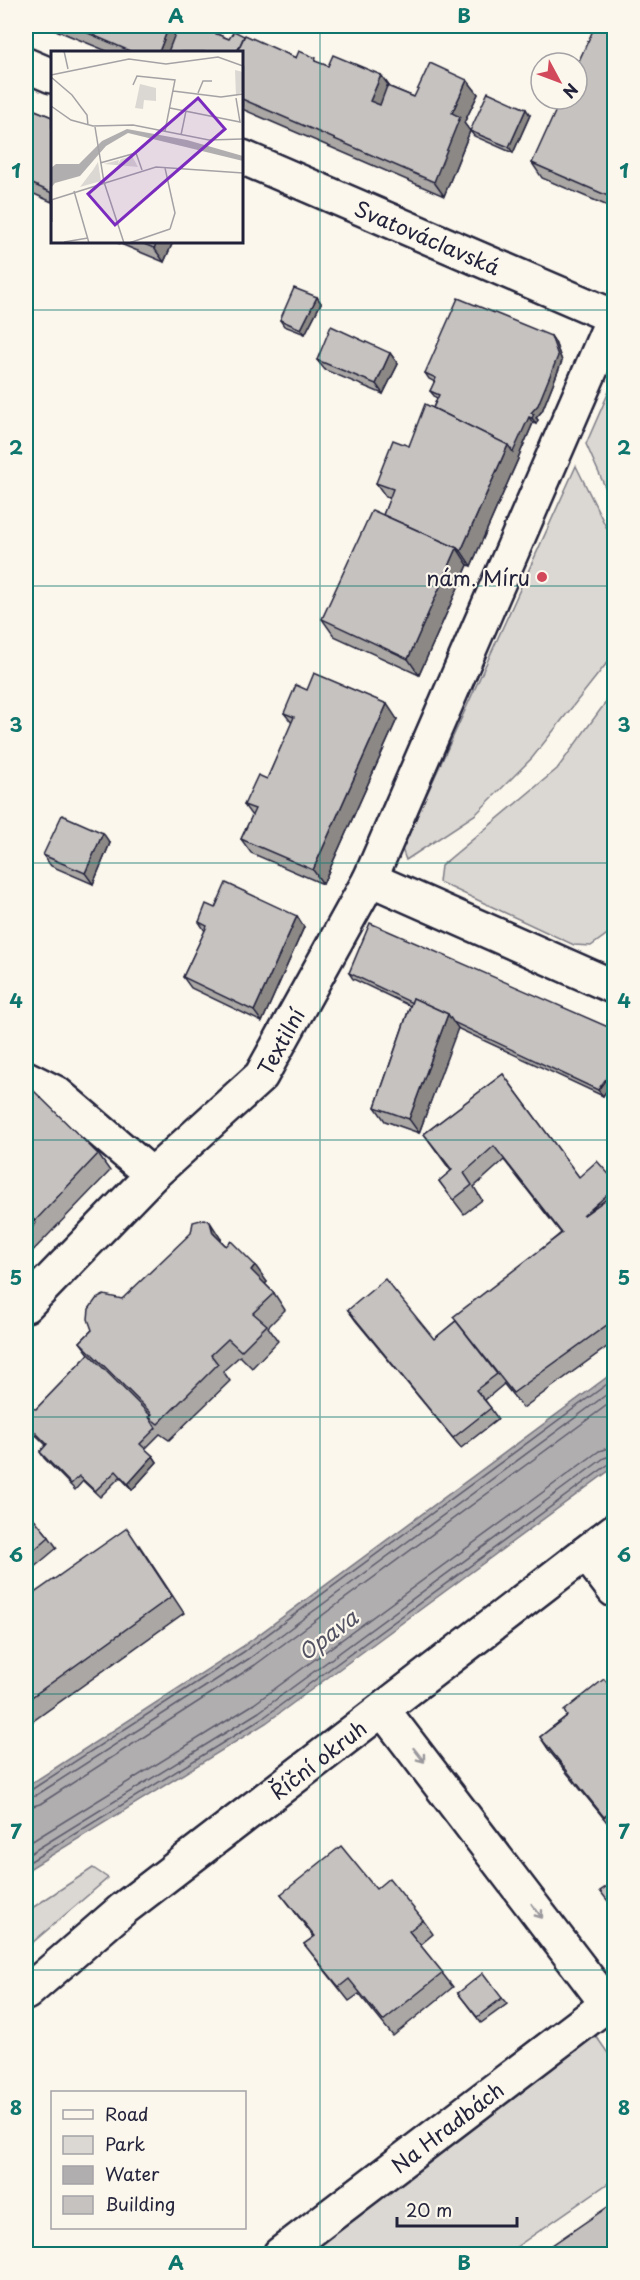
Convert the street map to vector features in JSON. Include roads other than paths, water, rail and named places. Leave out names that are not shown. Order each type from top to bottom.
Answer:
[{"type":"street","points":[[26,65],[51,76]]},
{"type":"street","name":"Svatováclavská","points":[[243,157],[614,316]]},
{"type":"street","points":[[614,316],[370,879],[615,987]]},
{"type":"street","name":"Textilní","points":[[26,1305],[152,1175],[261,1076],[370,879]]},
{"type":"street","points":[[26,1078],[56,1093],[152,1175]]},
{"type":"street","name":"Říční okruh","points":[[26,1993],[123,1909],[615,1531]]},
{"type":"street","points":[[586,1553],[615,1590]]},
{"type":"street","points":[[383,1710],[611,2002]]},
{"type":"street","name":"Na Hradbách","points":[[280,2254],[611,2002]]},
{"type":"water","name":"Opava","points":[[614,1372],[614,1467],[266,1723],[26,1871],[26,1787],[242,1647]]},
{"type":"place","name":"nám. Míru","points":[[542,577]]}]
